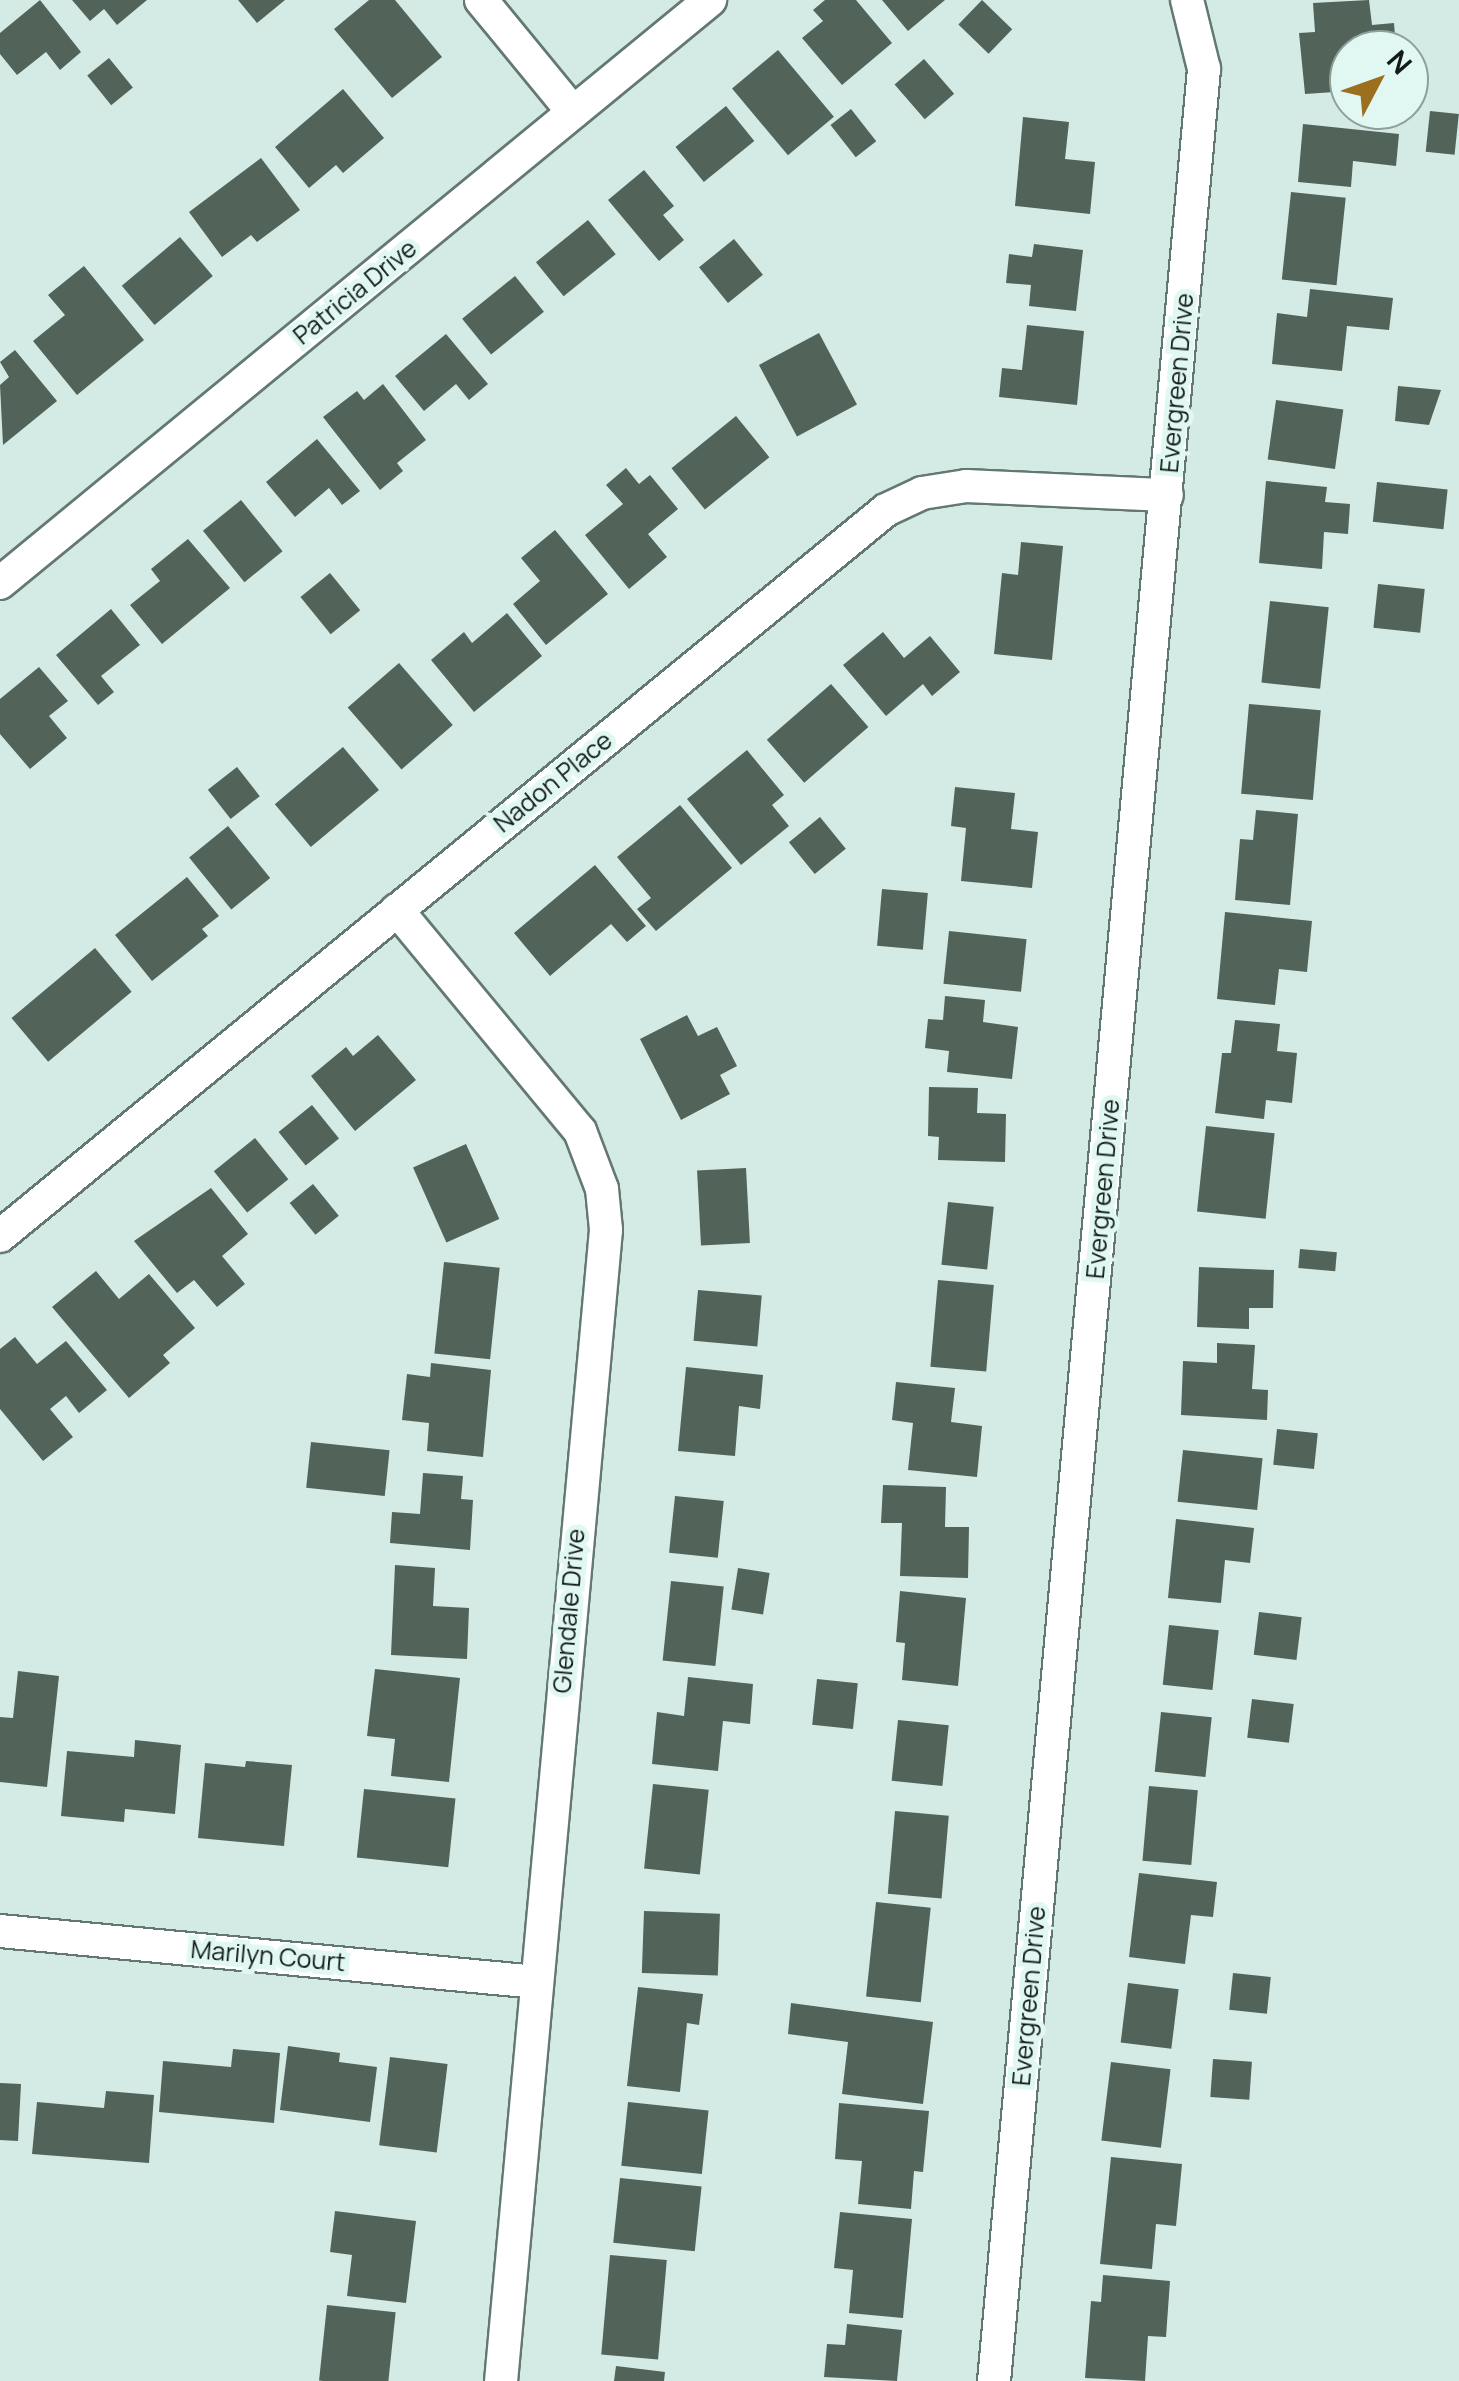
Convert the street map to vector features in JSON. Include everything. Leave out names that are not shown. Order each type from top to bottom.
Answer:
[{"type":"street","points":[[481,0],[573,112]]},
{"type":"street","name":"Patricia Drive","points":[[0,583],[710,0]]},
{"type":"street","name":"Evergreen Drive","points":[[994,2381],[1204,69],[1187,0]]},
{"type":"street","name":"Nadon Place","points":[[0,1236],[886,510],[922,494],[966,486],[1168,495]]},
{"type":"street","name":"Glendale Drive","points":[[397,910],[580,1131],[602,1189],[606,1230],[502,2381]]},
{"type":"street","name":"Marilyn Court","points":[[0,1931],[537,1982]]},
{"type":"building","points":[[40,0],[81,52],[60,70],[46,52],[17,75],[0,54],[0,33]]},
{"type":"building","points":[[72,0],[147,0],[117,25],[104,9],[90,21]]},
{"type":"building","points":[[238,0],[285,0],[257,23]]},
{"type":"building","points":[[369,0],[395,0],[442,57],[392,98],[334,29]]},
{"type":"building","points":[[825,0],[856,0],[892,43],[842,85],[802,38],[823,21],[813,10]]},
{"type":"building","points":[[882,0],[945,0],[908,31]]},
{"type":"building","points":[[982,0],[1012,29],[989,54],[958,24]]},
{"type":"building","points":[[1369,0],[1372,25],[1394,23],[1395,30],[1329,30],[1329,92],[1305,94],[1299,33],[1315,32],[1313,3]]},
{"type":"building","points":[[778,50],[834,117],[788,155],[732,89]]},
{"type":"building","points":[[109,58],[133,88],[111,105],[87,76]]},
{"type":"building","points":[[924,59],[954,94],[925,119],[895,85]]},
{"type":"building","points":[[343,89],[384,138],[343,173],[336,165],[309,188],[275,147]]},
{"type":"building","points":[[726,106],[754,141],[704,182],[675,147]]},
{"type":"building","points":[[851,109],[876,141],[856,157],[831,125]]},
{"type":"building","points":[[1430,111],[1459,114],[1455,155],[1426,152]]},
{"type":"building","points":[[1023,117],[1069,122],[1065,159],[1095,162],[1090,214],[1015,206]]},
{"type":"building","points":[[1303,124],[1329,127],[1329,130],[1399,134],[1396,166],[1353,161],[1351,187],[1298,182]]},
{"type":"building","points":[[261,158],[300,210],[257,242],[251,235],[222,257],[189,212]]},
{"type":"building","points":[[644,170],[674,206],[663,215],[684,240],[659,261],[608,200]]},
{"type":"building","points":[[1291,192],[1346,198],[1337,285],[1282,280]]},
{"type":"building","points":[[588,220],[616,254],[564,296],[536,262]]},
{"type":"building","points":[[180,237],[213,276],[155,325],[122,286]]},
{"type":"building","points":[[734,239],[763,275],[728,303],[699,267]]},
{"type":"building","points":[[1034,244],[1083,250],[1076,311],[1029,306],[1031,285],[1006,283],[1009,254],[1032,257]]},
{"type":"building","points":[[84,266],[144,340],[77,395],[33,341],[65,315],[48,295]]},
{"type":"building","points":[[515,276],[544,312],[491,355],[462,319]]},
{"type":"building","points":[[1310,289],[1393,298],[1389,330],[1347,326],[1342,371],[1272,364],[1277,313],[1307,317]]},
{"type":"building","points":[[1027,325],[1084,331],[1077,405],[999,397],[1002,368],[1022,370]]},
{"type":"building","points":[[819,333],[857,405],[797,436],[759,365]]},
{"type":"building","points":[[446,334],[488,384],[469,400],[456,384],[424,411],[395,376]]},
{"type":"building","points":[[15,350],[57,401],[3,445],[0,385],[9,377],[0,362]]},
{"type":"building","points":[[383,384],[426,440],[397,463],[403,471],[380,490],[323,417],[357,391],[364,400]]},
{"type":"building","points":[[1398,386],[1441,390],[1429,425],[1395,421]]},
{"type":"building","points":[[1276,400],[1343,409],[1335,469],[1268,459]]},
{"type":"building","points":[[736,416],[769,457],[705,509],[671,468]]},
{"type":"building","points":[[317,439],[360,491],[342,505],[329,488],[295,517],[266,482]]},
{"type":"building","points":[[626,468],[639,484],[650,475],[678,509],[648,534],[667,557],[629,589],[585,535],[623,504],[606,485]]},
{"type":"building","points":[[1266,481],[1327,487],[1325,502],[1350,504],[1348,534],[1324,532],[1322,569],[1259,563]]},
{"type":"building","points":[[1377,482],[1448,489],[1443,529],[1373,522]]},
{"type":"building","points":[[241,500],[283,551],[244,582],[203,531]]},
{"type":"building","points":[[555,530],[608,594],[546,645],[513,604],[540,581],[521,558]]},
{"type":"building","points":[[188,539],[230,588],[162,644],[130,605],[160,581],[151,569]]},
{"type":"building","points":[[1021,542],[1063,546],[1052,660],[994,654],[1002,573],[1018,575]]},
{"type":"building","points":[[330,573],[360,610],[331,634],[300,597]]},
{"type":"building","points":[[1378,584],[1425,589],[1420,633],[1373,628]]},
{"type":"building","points":[[1270,601],[1329,607],[1320,689],[1261,683]]},
{"type":"building","points":[[111,609],[140,645],[101,676],[114,692],[98,705],[56,655]]},
{"type":"building","points":[[507,613],[542,656],[474,712],[431,660],[464,632],[472,643]]},
{"type":"building","points":[[883,632],[904,658],[930,636],[960,672],[932,696],[923,684],[886,716],[843,665]]},
{"type":"building","points":[[399,663],[453,725],[401,769],[348,708]]},
{"type":"building","points":[[39,667],[68,701],[49,716],[67,738],[30,769],[0,734],[0,699]]},
{"type":"building","points":[[831,684],[868,727],[804,783],[767,740]]},
{"type":"building","points":[[1249,704],[1321,710],[1313,800],[1241,794]]},
{"type":"building","points":[[343,747],[379,790],[311,847],[275,804]]},
{"type":"building","points":[[747,750],[784,795],[772,805],[789,826],[741,865],[687,799]]},
{"type":"building","points":[[237,767],[260,796],[231,819],[208,790]]},
{"type":"building","points":[[955,787],[1015,793],[1011,829],[1038,832],[1032,888],[961,881],[966,828],[951,826]]},
{"type":"building","points":[[680,805],[732,868],[656,931],[637,909],[651,898],[617,857]]},
{"type":"building","points":[[1256,810],[1298,814],[1290,905],[1235,900],[1240,839],[1253,840]]},
{"type":"building","points":[[820,817],[846,849],[815,874],[789,842]]},
{"type":"building","points":[[228,826],[270,878],[231,910],[189,857]]},
{"type":"building","points":[[595,865],[646,926],[627,942],[611,924],[550,976],[514,933]]},
{"type":"building","points":[[187,877],[219,916],[202,929],[208,936],[152,981],[115,935]]},
{"type":"building","points":[[882,889],[928,893],[923,950],[877,946]]},
{"type":"building","points":[[1225,912],[1312,921],[1307,972],[1279,969],[1275,1005],[1217,999]]},
{"type":"building","points":[[949,931],[1027,939],[1021,992],[943,984]]},
{"type":"building","points":[[95,948],[132,992],[48,1062],[12,1018]]},
{"type":"building","points":[[945,996],[985,1000],[983,1022],[1018,1027],[1012,1079],[947,1072],[949,1051],[925,1048],[928,1019],[943,1020]]},
{"type":"building","points":[[687,1015],[698,1036],[717,1027],[737,1066],[720,1075],[730,1094],[681,1120],[640,1039]]},
{"type":"building","points":[[1235,1020],[1280,1024],[1277,1051],[1297,1053],[1292,1103],[1266,1100],[1264,1119],[1215,1113],[1222,1053],[1231,1053]]},
{"type":"building","points":[[378,1035],[416,1080],[355,1131],[311,1076],[346,1047],[353,1056]]},
{"type":"building","points":[[929,1087],[978,1088],[977,1113],[1006,1114],[1005,1162],[938,1160],[939,1137],[928,1136]]},
{"type":"building","points":[[312,1105],[339,1138],[306,1165],[279,1132]]},
{"type":"building","points":[[1206,1126],[1275,1133],[1266,1219],[1197,1212]]},
{"type":"building","points":[[255,1138],[288,1179],[247,1213],[214,1171]]},
{"type":"building","points":[[466,1144],[499,1219],[446,1243],[413,1168]]},
{"type":"building","points":[[746,1168],[750,1243],[701,1245],[697,1171]]},
{"type":"building","points":[[313,1184],[339,1216],[315,1235],[290,1203]]},
{"type":"building","points":[[211,1188],[248,1234],[222,1256],[245,1284],[217,1307],[194,1280],[177,1293],[134,1241]]},
{"type":"building","points":[[948,1202],[994,1207],[987,1269],[941,1265]]},
{"type":"building","points":[[1300,1249],[1337,1252],[1335,1271],[1298,1268]]},
{"type":"building","points":[[444,1262],[500,1268],[490,1359],[434,1353]]},
{"type":"building","points":[[1199,1267],[1274,1270],[1273,1308],[1249,1308],[1249,1329],[1197,1327]]},
{"type":"building","points":[[96,1271],[119,1299],[149,1274],[195,1328],[163,1355],[170,1363],[129,1398],[52,1307]]},
{"type":"building","points":[[938,1280],[994,1285],[986,1372],[930,1367]]},
{"type":"building","points":[[698,1290],[762,1296],[757,1346],[694,1341]]},
{"type":"building","points":[[15,1337],[37,1364],[66,1341],[107,1390],[79,1413],[66,1396],[50,1409],[73,1437],[43,1461],[0,1409],[0,1349]]},
{"type":"building","points":[[1217,1343],[1255,1345],[1252,1389],[1268,1390],[1267,1420],[1181,1415],[1183,1361],[1217,1363]]},
{"type":"building","points":[[431,1363],[491,1370],[483,1457],[427,1451],[429,1423],[402,1420],[407,1374],[430,1377]]},
{"type":"building","points":[[686,1367],[763,1375],[760,1409],[739,1406],[735,1456],[678,1451]]},
{"type":"building","points":[[896,1382],[955,1388],[951,1422],[982,1426],[977,1477],[908,1470],[913,1423],[892,1420]]},
{"type":"building","points":[[1277,1429],[1318,1433],[1314,1469],[1273,1465]]},
{"type":"building","points":[[311,1442],[390,1450],[385,1496],[306,1488]]},
{"type":"building","points":[[1183,1450],[1263,1458],[1257,1510],[1178,1502]]},
{"type":"building","points":[[423,1473],[463,1476],[461,1499],[473,1500],[470,1550],[390,1543],[392,1512],[420,1514]]},
{"type":"building","points":[[883,1485],[946,1487],[945,1527],[969,1527],[968,1578],[900,1576],[902,1523],[881,1523]]},
{"type":"building","points":[[675,1496],[724,1501],[718,1558],[669,1553]]},
{"type":"building","points":[[1176,1519],[1254,1528],[1250,1563],[1225,1560],[1221,1603],[1168,1598]]},
{"type":"building","points":[[395,1565],[435,1568],[433,1606],[469,1608],[467,1659],[391,1655]]},
{"type":"building","points":[[738,1568],[770,1573],[763,1614],[731,1609]]},
{"type":"building","points":[[671,1581],[724,1587],[715,1666],[663,1661]]},
{"type":"building","points":[[900,1591],[966,1598],[958,1686],[902,1680],[905,1643],[896,1642]]},
{"type":"building","points":[[1259,1612],[1302,1617],[1296,1660],[1254,1655]]},
{"type":"building","points":[[1169,1625],[1219,1630],[1212,1690],[1163,1685]]},
{"type":"building","points":[[375,1669],[460,1678],[449,1782],[391,1776],[395,1739],[367,1736]]},
{"type":"building","points":[[18,1671],[59,1676],[47,1787],[0,1782],[0,1717],[13,1718]]},
{"type":"building","points":[[688,1677],[753,1684],[750,1724],[723,1721],[718,1771],[652,1764],[657,1712],[684,1716]]},
{"type":"building","points":[[817,1679],[858,1683],[853,1729],[812,1725]]},
{"type":"building","points":[[1252,1699],[1294,1704],[1289,1743],[1247,1738]]},
{"type":"building","points":[[1161,1712],[1212,1717],[1205,1777],[1155,1772]]},
{"type":"building","points":[[898,1720],[949,1725],[942,1786],[892,1781]]},
{"type":"building","points":[[135,1740],[181,1745],[175,1814],[125,1809],[124,1822],[61,1816],[67,1751],[134,1757]]},
{"type":"building","points":[[246,1761],[292,1765],[284,1846],[198,1838],[205,1763],[245,1767]]},
{"type":"building","points":[[653,1784],[709,1790],[700,1874],[644,1869]]},
{"type":"building","points":[[1149,1786],[1198,1790],[1191,1865],[1142,1861]]},
{"type":"building","points":[[364,1789],[455,1799],[448,1867],[357,1858]]},
{"type":"building","points":[[895,1811],[949,1816],[942,1898],[888,1894]]},
{"type":"building","points":[[1139,1873],[1217,1882],[1213,1917],[1191,1915],[1185,1964],[1129,1957]]},
{"type":"building","points":[[876,1902],[931,1908],[921,2002],[866,1996]]},
{"type":"building","points":[[644,1911],[720,1914],[718,1976],[642,1973]]},
{"type":"building","points":[[1233,1973],[1271,1977],[1267,2014],[1229,2010]]},
{"type":"building","points":[[1128,1983],[1179,1989],[1171,2049],[1121,2043]]},
{"type":"building","points":[[638,1987],[703,1994],[699,2025],[687,2023],[680,2092],[627,2086]]},
{"type":"building","points":[[791,2003],[933,2022],[923,2104],[842,2094],[848,2042],[788,2034]]},
{"type":"building","points":[[288,2046],[340,2053],[339,2062],[377,2067],[370,2122],[280,2110]]},
{"type":"building","points":[[233,2049],[280,2053],[274,2123],[159,2112],[163,2061],[231,2067]]},
{"type":"building","points":[[390,2057],[448,2064],[437,2152],[379,2145]]},
{"type":"building","points":[[1213,2059],[1252,2062],[1249,2100],[1210,2097]]},
{"type":"building","points":[[1111,2062],[1171,2069],[1161,2148],[1101,2140]]},
{"type":"building","points":[[0,2083],[21,2084],[18,2141],[0,2140]]},
{"type":"building","points":[[106,2091],[154,2095],[149,2163],[32,2154],[37,2102],[104,2108]]},
{"type":"building","points":[[628,2102],[709,2110],[702,2174],[621,2166]]},
{"type":"building","points":[[839,2103],[929,2111],[923,2172],[914,2171],[911,2209],[858,2204],[862,2161],[835,2159]]},
{"type":"building","points":[[1111,2157],[1182,2164],[1176,2226],[1156,2224],[1152,2269],[1100,2264]]},
{"type":"building","points":[[620,2178],[702,2187],[695,2251],[613,2243]]},
{"type":"building","points":[[335,2211],[416,2221],[406,2303],[347,2296],[352,2255],[330,2252]]},
{"type":"building","points":[[840,2212],[912,2219],[903,2318],[849,2313],[853,2270],[834,2268]]},
{"type":"building","points":[[610,2255],[667,2260],[658,2360],[601,2355]]},
{"type":"building","points":[[1103,2275],[1170,2281],[1166,2337],[1148,2336],[1145,2381],[1085,2378],[1091,2301],[1101,2302]]},
{"type":"building","points":[[327,2305],[396,2312],[388,2381],[319,2381]]},
{"type":"building","points":[[847,2324],[902,2330],[897,2381],[824,2377],[827,2344],[845,2345]]},
{"type":"building","points":[[616,2366],[665,2372],[664,2381],[614,2381]]}]
